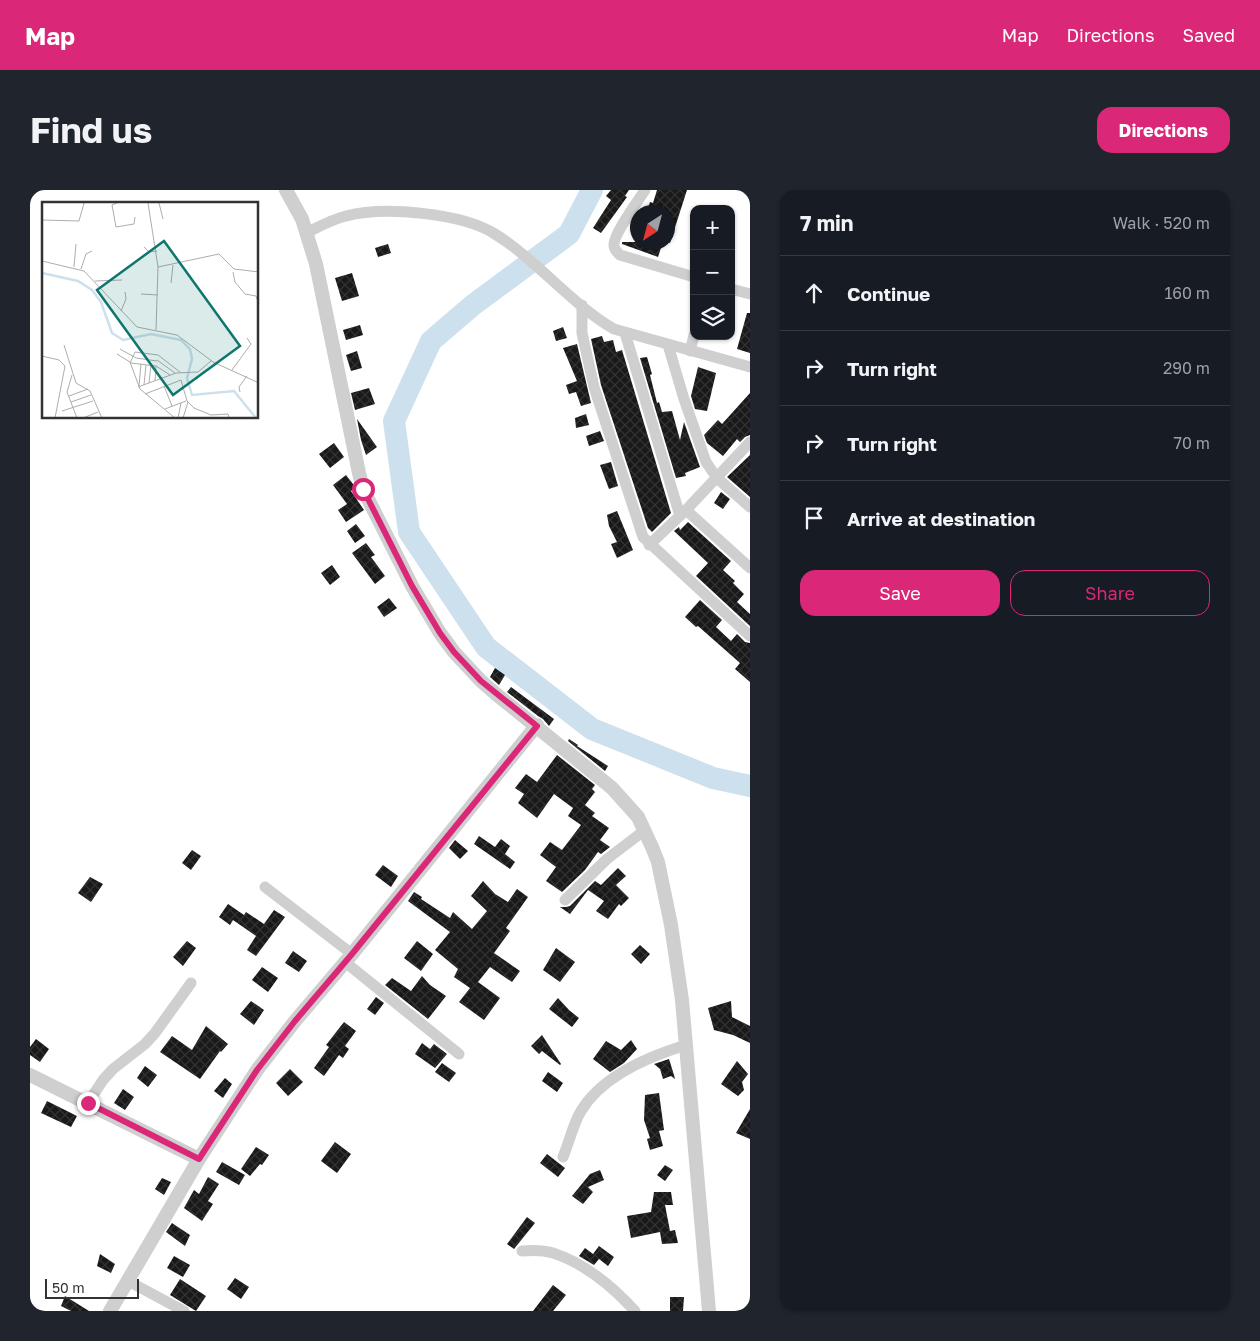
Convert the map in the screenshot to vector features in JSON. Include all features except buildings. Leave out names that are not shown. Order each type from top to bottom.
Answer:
[{"type":"street","points":[[286,190],[296,205],[308,232],[326,306],[358,473],[363,489],[412,586],[440,633],[454,652],[481,681],[612,788],[638,817],[658,862],[670,916],[682,1000],[709,1311]]},
{"type":"street","points":[[645,190],[621,228],[614,242],[615,249],[620,255],[690,276]]},
{"type":"street","points":[[308,232],[346,216],[386,211],[458,220],[478,226],[494,234],[516,250],[603,323],[625,333],[750,367]]},
{"type":"street","points":[[735,289],[750,294]]},
{"type":"street","points":[[582,305],[582,333],[594,387],[639,530],[649,545],[750,636]]},
{"type":"street","points":[[625,333],[683,513],[750,568]]},
{"type":"street","points":[[690,351],[693,340]]},
{"type":"street","points":[[668,345],[706,462],[717,478],[750,507]]},
{"type":"street","points":[[649,545],[683,513],[750,442]]},
{"type":"street","points":[[110,1311],[199,1159],[257,1070],[537,726]]},
{"type":"street","points":[[566,900],[607,859],[645,830]]},
{"type":"street","points":[[265,887],[458,1054]]},
{"type":"street","points":[[88,1103],[103,1080],[113,1069],[145,1044],[155,1033],[192,983]]},
{"type":"street","points":[[563,1158],[580,1112],[595,1094],[630,1067],[664,1052],[686,1045]]},
{"type":"street","points":[[30,1075],[199,1159]]},
{"type":"street","points":[[522,1251],[542,1250],[553,1253],[586,1270],[607,1284],[635,1311]]},
{"type":"street","points":[[128,1281],[184,1311]]},
{"type":"waterway","points":[[592,190],[569,234],[473,305],[431,341],[394,421],[409,532],[486,647],[592,729],[713,778],[750,786]]},
{"type":"route","points":[[88,1103],[199,1159],[240,1094],[295,1021],[352,954],[537,726],[481,681],[454,652],[440,633],[412,586],[380,526],[363,489]]}]
